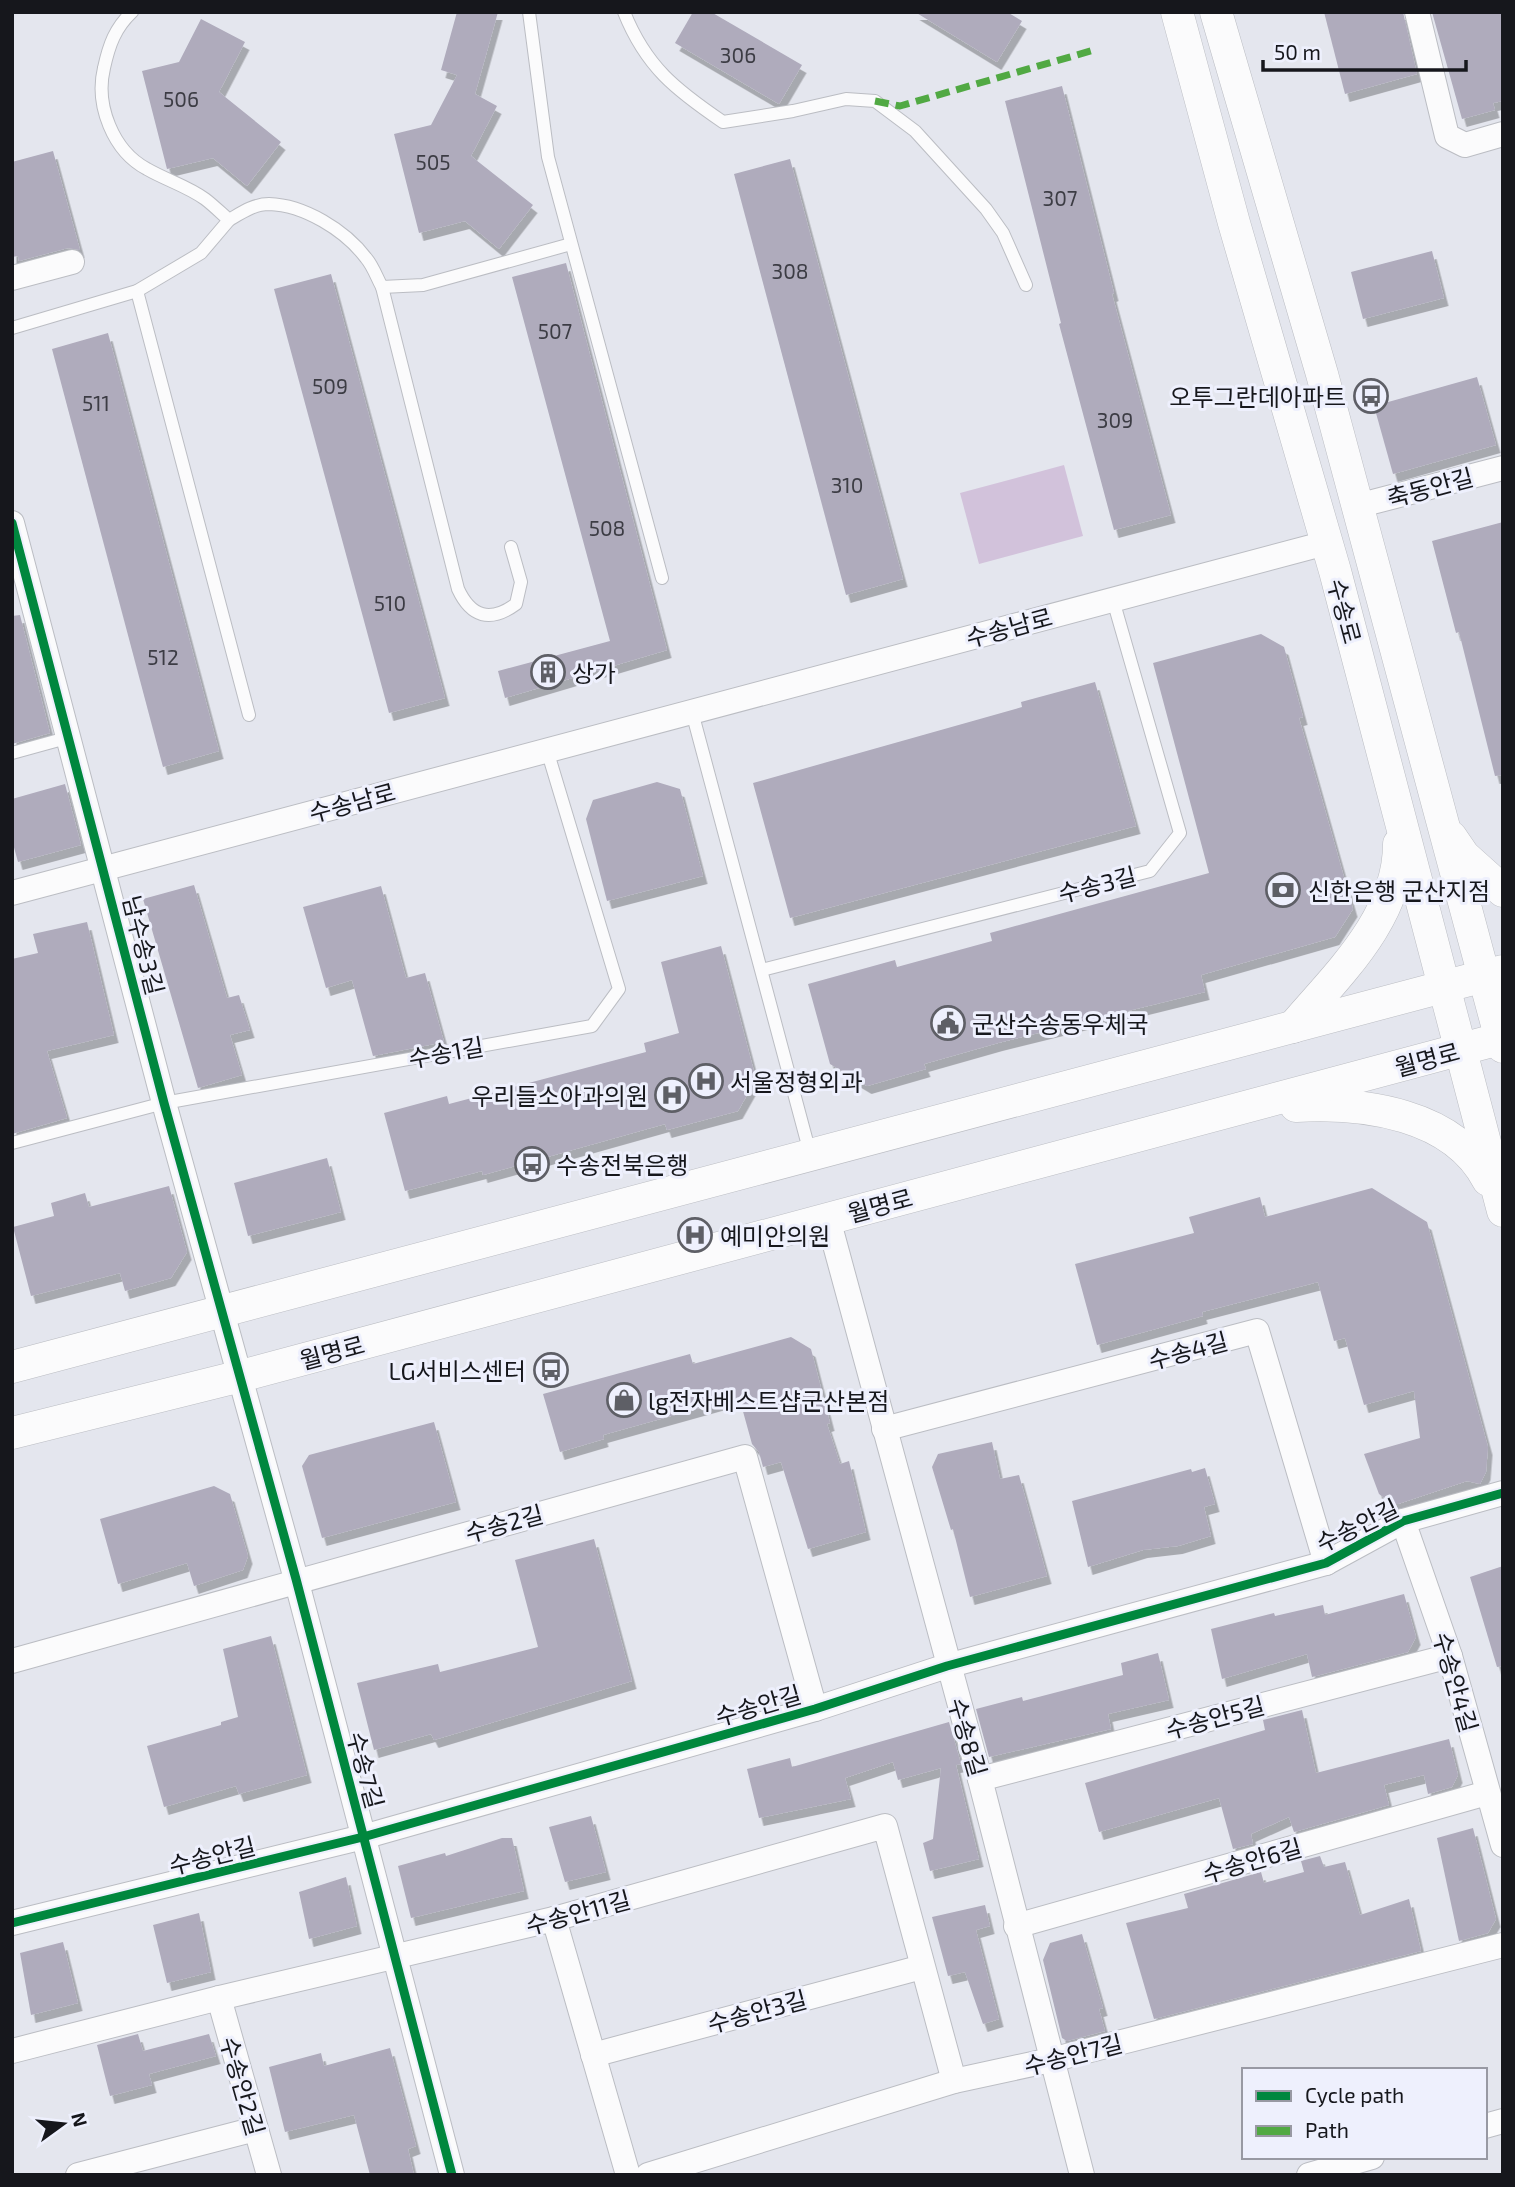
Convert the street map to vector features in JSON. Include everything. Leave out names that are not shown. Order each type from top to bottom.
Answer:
[{"type":"street","name":"수송로","points":[[1177,12],[1234,223],[1326,543],[1503,1212]]},
{"type":"street","name":"수송로","points":[[1216,12],[1357,506],[1442,823],[1493,974],[1502,1042]]},
{"type":"street","points":[[1417,12],[1447,136],[1465,145],[1503,134]]},
{"type":"street","points":[[12,278],[72,262]]},
{"type":"street","name":"축동안길","points":[[1357,506],[1503,468]]},
{"type":"street","name":"남수송3길","points":[[12,523],[105,868],[164,1103],[241,1376]]},
{"type":"street","name":"수송남로","points":[[12,893],[1326,543]]},
{"type":"street","points":[[1293,1027],[1372,931],[1391,893],[1399,857],[1400,821]]},
{"type":"street","points":[[1442,823],[1464,856],[1503,891]]},
{"type":"street","points":[[12,1367],[810,1153],[1493,974]]},
{"type":"street","name":"월명로","points":[[12,1433],[241,1376],[1460,1050],[1502,1042]]},
{"type":"street","points":[[1239,1110],[1310,1105],[1350,1107],[1423,1124],[1450,1136],[1469,1150],[1503,1212]]},
{"type":"street","name":"수송8길","points":[[828,1219],[947,1667],[980,1779],[1082,2175]]},
{"type":"street","name":"수송4길","points":[[884,1429],[1257,1331],[1326,1563]]},
{"type":"street","name":"수송7길","points":[[241,1376],[452,2175]]},
{"type":"street","name":"수송2길","points":[[12,1661],[296,1579],[745,1457],[814,1709]]},
{"type":"street","name":"수송안길","points":[[12,1923],[363,1837],[814,1709],[947,1667],[1326,1563],[1404,1521],[1503,1493]]},
{"type":"street","name":"수송안4길","points":[[1404,1521],[1450,1656],[1503,1845]]},
{"type":"street","name":"수송안5길","points":[[980,1779],[1450,1656]]},
{"type":"street","name":"수송안6길","points":[[1016,1926],[1487,1793]]},
{"type":"street","name":"수송안11길","points":[[12,2051],[219,1998],[395,1959],[554,1919],[884,1826],[954,2081]]},
{"type":"street","points":[[554,1919],[628,2175]]},
{"type":"street","name":"수송안7길","points":[[648,2175],[954,2081],[1051,2060],[1503,1945]]},
{"type":"street","name":"수송안3길","points":[[593,2055],[922,1967]]},
{"type":"street","name":"수송안2길","points":[[219,1998],[268,2175]]},
{"type":"street","points":[[78,2175],[255,2129]]},
{"type":"street","points":[[1308,2175],[1365,2159]]},
{"type":"lane","points":[[132,12],[120,24],[109,46],[100,85],[103,108],[118,143],[145,169],[204,198],[229,220]]},
{"type":"lane","points":[[529,12],[548,157],[662,578]]},
{"type":"lane","points":[[624,12],[656,71],[687,98],[723,122],[846,99],[876,101],[915,131],[986,209],[1003,233],[1026,285]]},
{"type":"lane","points":[[12,328],[137,291],[201,253],[229,220],[247,209],[268,204],[302,211],[342,234],[367,259],[382,287],[458,589],[465,604],[476,614],[491,615],[516,604],[520,582],[511,547]]},
{"type":"lane","points":[[382,287],[423,285],[572,244]]},
{"type":"lane","points":[[137,291],[249,715]]},
{"type":"lane","name":"수송3길","points":[[762,970],[1150,871],[1180,833],[1113,600]]},
{"type":"lane","points":[[692,712],[810,1153]]},
{"type":"lane","points":[[12,753],[70,737]]},
{"type":"lane","name":"수송1길","points":[[12,1143],[164,1103],[592,1026],[618,989],[547,750]]},
{"type":"shaded area","points":[[1064,465],[1083,536],[979,564],[960,493]]},
{"type":"building","points":[[457,12],[498,12],[475,94],[497,106],[471,156],[533,205],[499,249],[465,221],[419,233],[394,134],[431,125],[457,75],[441,70]]},
{"type":"building","points":[[693,12],[711,12],[802,65],[779,104],[675,43]]},
{"type":"building","points":[[915,12],[1007,12],[1022,21],[997,62]]},
{"type":"building","points":[[1324,12],[1403,12],[1417,74],[1345,94]]},
{"type":"building","points":[[1432,12],[1503,12],[1503,101],[1493,103],[1495,110],[1462,119]]},
{"type":"building","points":[[201,19],[245,42],[219,92],[281,142],[247,186],[213,158],[167,169],[142,71],[179,62]]},
{"type":"building","points":[[1062,86],[1114,293],[1112,294],[1171,515],[1114,530],[1059,324],[1061,323],[1005,101]]},
{"type":"building","points":[[53,151],[80,250],[68,248],[19,261],[18,256],[12,257],[12,162]]},
{"type":"building","points":[[790,159],[903,579],[846,595],[734,174]]},
{"type":"building","points":[[1432,251],[1444,298],[1363,319],[1351,272]]},
{"type":"building","points":[[566,263],[667,650],[505,698],[498,671],[610,641],[512,277]]},
{"type":"building","points":[[331,274],[445,698],[389,713],[274,289]]},
{"type":"building","points":[[108,333],[219,751],[163,767],[52,349]]},
{"type":"building","points":[[1477,377],[1496,445],[1393,474],[1374,406]]},
{"type":"building","points":[[1503,522],[1503,775],[1495,776],[1459,632],[1456,633],[1432,541]]},
{"type":"building","points":[[20,615],[50,733],[12,744],[12,616]]},
{"type":"building","points":[[1261,634],[1284,647],[1303,717],[1299,718],[1353,909],[1335,937],[1201,975],[1205,992],[998,1043],[924,1064],[926,1069],[867,1086],[830,1064],[808,984],[895,960],[897,967],[992,941],[990,933],[1209,873],[1153,663]]},
{"type":"building","points":[[1095,682],[1136,826],[790,918],[753,783],[1022,707],[1021,702]]},
{"type":"building","points":[[657,782],[680,789],[703,876],[607,901],[586,819],[593,800]]},
{"type":"building","points":[[65,784],[81,845],[18,862],[12,840],[12,799]]},
{"type":"building","points":[[194,885],[227,998],[239,995],[250,1030],[230,1035],[242,1075],[198,1088],[143,899]]},
{"type":"building","points":[[381,886],[406,978],[425,973],[444,1042],[373,1056],[352,980],[326,988],[303,907]]},
{"type":"building","points":[[87,922],[114,1035],[47,1051],[67,1118],[12,1134],[12,959],[38,953],[33,934]]},
{"type":"building","points":[[721,946],[756,1079],[738,1111],[667,1130],[665,1124],[483,1175],[482,1171],[405,1191],[384,1113],[447,1096],[449,1104],[646,1052],[644,1043],[679,1033],[661,962]]},
{"type":"building","points":[[327,1158],[341,1212],[248,1236],[234,1183]]},
{"type":"building","points":[[169,1186],[187,1252],[171,1278],[125,1291],[120,1273],[31,1296],[13,1227],[54,1216],[51,1203],[85,1193],[89,1207]]},
{"type":"building","points":[[1372,1188],[1427,1222],[1488,1447],[1486,1472],[1480,1484],[1467,1481],[1398,1504],[1393,1504],[1379,1494],[1364,1454],[1420,1438],[1414,1391],[1364,1405],[1345,1338],[1334,1341],[1318,1282],[1202,1312],[1203,1316],[1097,1345],[1075,1264],[1194,1233],[1189,1217],[1260,1197],[1265,1217]]},
{"type":"building","points":[[791,1337],[811,1349],[830,1423],[827,1424],[840,1464],[849,1461],[866,1532],[808,1549],[781,1462],[763,1467],[759,1452],[752,1444],[739,1397],[603,1435],[604,1439],[560,1452],[543,1394],[690,1354],[693,1364]]},
{"type":"building","points":[[434,1422],[456,1502],[322,1538],[302,1466],[309,1455]]},
{"type":"building","points":[[992,1442],[1000,1479],[1019,1475],[1047,1576],[970,1597],[953,1529],[951,1530],[932,1467],[938,1454]]},
{"type":"building","points":[[1205,1468],[1215,1504],[1204,1507],[1211,1536],[1178,1546],[1143,1550],[1088,1567],[1072,1501],[1191,1469],[1192,1472]]},
{"type":"building","points":[[214,1486],[230,1494],[248,1556],[243,1570],[194,1586],[187,1563],[118,1584],[100,1519]]},
{"type":"building","points":[[594,1539],[632,1681],[434,1740],[431,1734],[374,1750],[357,1683],[438,1664],[440,1672],[538,1647],[515,1560]]},
{"type":"building","points":[[1503,1566],[1503,1666],[1497,1667],[1470,1577]]},
{"type":"building","points":[[1404,1594],[1416,1637],[1408,1652],[1312,1677],[1307,1654],[1222,1679],[1211,1629],[1274,1613],[1275,1616],[1323,1605],[1325,1615]]},
{"type":"building","points":[[271,1636],[307,1775],[239,1794],[236,1786],[164,1807],[147,1746],[221,1725],[221,1722],[238,1717],[223,1649]]},
{"type":"building","points":[[1158,1653],[1169,1700],[1108,1714],[1111,1729],[989,1757],[976,1709],[1022,1697],[1023,1701],[1123,1675],[1121,1663]]},
{"type":"building","points":[[1302,1710],[1316,1773],[1449,1739],[1458,1775],[1452,1787],[1428,1794],[1424,1775],[1384,1785],[1389,1805],[1294,1832],[1289,1817],[1251,1834],[1253,1844],[1233,1849],[1219,1798],[1099,1832],[1085,1783],[1265,1730],[1263,1720]]},
{"type":"building","points":[[949,1722],[961,1764],[956,1765],[979,1859],[930,1871],[923,1843],[933,1839],[941,1768],[898,1780],[893,1762],[845,1778],[851,1799],[759,1818],[747,1769],[790,1758],[792,1767]]},
{"type":"building","points":[[591,1816],[606,1872],[565,1882],[549,1827]]},
{"type":"building","points":[[1473,1828],[1496,1919],[1488,1933],[1459,1941],[1437,1838]]},
{"type":"building","points":[[502,1838],[512,1838],[524,1891],[411,1918],[398,1866],[445,1853],[446,1856]]},
{"type":"building","points":[[1320,1856],[1324,1867],[1345,1862],[1360,1915],[1409,1899],[1421,1951],[1154,2019],[1126,1923],[1188,1908],[1184,1894],[1261,1872],[1264,1883],[1304,1872],[1301,1861]]},
{"type":"building","points":[[346,1877],[357,1926],[309,1939],[299,1892]]},
{"type":"building","points":[[985,1905],[990,1926],[976,1930],[999,2019],[983,2024],[965,1972],[948,1976],[932,1917]]},
{"type":"building","points":[[199,1913],[211,1972],[167,1983],[153,1925]]},
{"type":"building","points":[[1082,1934],[1103,2008],[1099,2009],[1105,2031],[1067,2041],[1062,2038],[1043,1960],[1050,1943]]},
{"type":"building","points":[[63,1942],[78,2003],[31,2015],[20,1953]]},
{"type":"building","points":[[138,2034],[143,2051],[209,2034],[216,2056],[149,2074],[152,2085],[110,2096],[97,2045]]},
{"type":"building","points":[[390,2048],[416,2146],[408,2149],[414,2175],[370,2175],[354,2115],[285,2132],[269,2067],[321,2053],[324,2066]]},
{"type":"marked path","points":[[875,101],[900,106],[1094,50]]},
{"type":"cycle path","points":[[12,523],[164,1103],[296,1579],[452,2175]]},
{"type":"cycle path","points":[[12,1923],[363,1837],[815,1709],[947,1666],[1326,1563],[1403,1521],[1503,1493]]},
{"type":"place","name":"오투그란데아파트","points":[[1371,396]]},
{"type":"place","name":"상가","points":[[548,672]]},
{"type":"place","name":"신한은행 군산지점","points":[[1283,890]]},
{"type":"place","name":"군산수송동우체국","points":[[948,1023]]},
{"type":"place","name":"서울정형외과","points":[[706,1081]]},
{"type":"place","name":"우리들소아과의원","points":[[672,1095]]},
{"type":"place","name":"수송전북은행","points":[[532,1164]]},
{"type":"place","name":"예미안의원","points":[[695,1235]]},
{"type":"place","name":"LG서비스센터","points":[[551,1370]]},
{"type":"place","name":"lg전자베스트샵군산본점","points":[[624,1400]]}]
